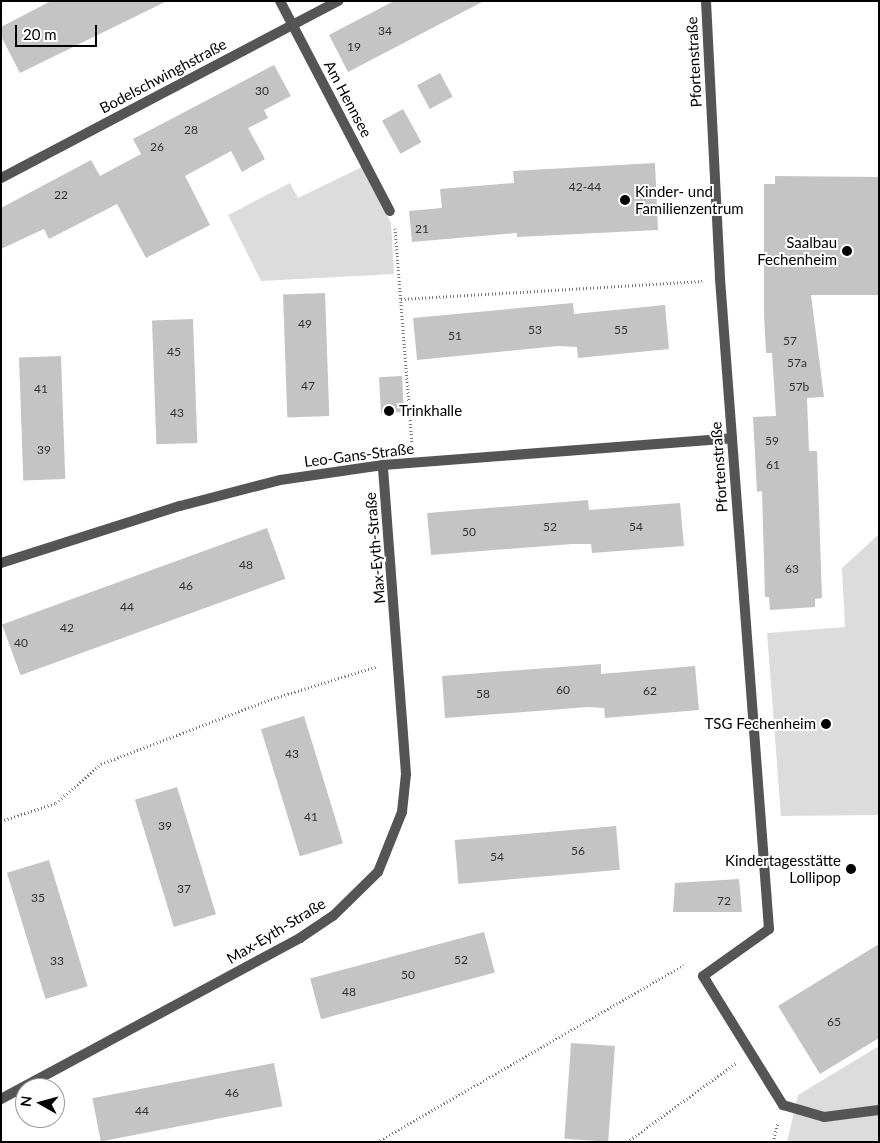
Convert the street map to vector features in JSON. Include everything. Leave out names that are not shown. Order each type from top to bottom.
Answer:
[{"type":"street","name":"Am Hennsee","points":[[280,1],[390,211]]},
{"type":"street","name":"Bodelschwinghstraße","points":[[1,178],[338,1]]},
{"type":"street","name":"Pfortenstraße","points":[[706,1],[720,280],[769,929],[703,976],[750,1053]]},
{"type":"street","name":"Leo-Gans-Straße","points":[[1,563],[180,506],[280,480],[413,462],[732,438]]},
{"type":"street","name":"Max-Eyth-Straße","points":[[1,1099],[300,938],[333,916],[378,872],[402,812],[406,774],[400,660],[383,465]]},
{"type":"street","points":[[750,1053],[783,1105],[802,1114],[845,1117],[879,1110]]},
{"type":"path","points":[[390,211],[395,220],[413,462]]},
{"type":"path","points":[[401,299],[720,280]]},
{"type":"path","points":[[1,821],[56,803],[101,764],[271,699],[400,660]]},
{"type":"path","points":[[377,1142],[684,965]]},
{"type":"path","points":[[627,1142],[750,1053]]},
{"type":"shaded area","points":[[362,167],[391,223],[394,274],[261,281],[228,215],[290,183],[298,198]]},
{"type":"shaded area","name":"TSG Fechenheim","points":[[879,534],[879,815],[781,816],[767,633],[845,627],[842,568]]},
{"type":"shaded area","points":[[879,1046],[879,1142],[787,1142],[798,1095]]},
{"type":"building","points":[[51,1],[167,1],[20,73],[1,36],[1,27]]},
{"type":"building","points":[[394,1],[484,1],[348,72],[329,35]]},
{"type":"building","points":[[274,65],[291,96],[264,110],[268,118],[248,128],[265,159],[242,172],[231,151],[185,176],[210,225],[146,258],[117,204],[49,239],[44,229],[1,249],[1,208],[91,160],[100,176],[141,154],[133,139]]},
{"type":"building","points":[[440,73],[453,97],[430,109],[417,85]]},
{"type":"building","points":[[403,109],[421,142],[400,154],[382,121]]},
{"type":"building","points":[[655,163],[658,230],[517,237],[517,233],[412,242],[409,211],[442,208],[440,189],[514,183],[513,171]]},
{"type":"building","points":[[775,176],[879,177],[879,295],[811,295],[824,397],[807,398],[809,451],[817,451],[822,598],[815,599],[815,607],[770,610],[769,597],[765,597],[762,491],[757,492],[753,417],[776,416],[772,353],[766,353],[764,315],[764,184],[775,184]]},
{"type":"building","points":[[325,293],[329,416],[287,417],[283,294]]},
{"type":"building","points":[[573,303],[574,314],[665,305],[669,349],[578,358],[577,347],[558,346],[417,360],[413,318]]},
{"type":"building","points":[[193,319],[197,443],[156,444],[152,320]]},
{"type":"building","points":[[61,356],[65,479],[23,480],[19,357]]},
{"type":"building","points":[[402,376],[404,412],[381,413],[379,377]]},
{"type":"building","points":[[588,500],[589,510],[680,503],[684,546],[592,553],[591,544],[572,544],[431,555],[427,513]]},
{"type":"building","points":[[267,528],[285,579],[20,675],[2,624]]},
{"type":"building","points":[[601,664],[601,674],[695,666],[699,710],[605,718],[604,708],[588,707],[445,718],[442,676]]},
{"type":"building","points":[[304,716],[343,843],[300,856],[261,729]]},
{"type":"building","points":[[177,787],[216,914],[174,927],[135,800]]},
{"type":"building","points":[[616,826],[620,870],[458,884],[455,840]]},
{"type":"building","points":[[49,860],[88,986],[46,999],[7,873]]},
{"type":"building","points":[[739,879],[742,912],[673,912],[675,883]]},
{"type":"building","points":[[484,932],[495,973],[321,1019],[310,979]]},
{"type":"building","points":[[879,944],[879,1038],[820,1074],[778,1006]]},
{"type":"building","points":[[571,1043],[615,1046],[608,1142],[564,1139]]},
{"type":"building","points":[[274,1063],[282,1106],[101,1141],[92,1098]]},
{"type":"place","name":"Kinder- und Familienzentrum","points":[[625,200]]},
{"type":"place","name":"Saalbau Fechenheim","points":[[847,251]]},
{"type":"place","name":"Trinkhalle","points":[[389,411]]},
{"type":"place","name":"TSG Fechenheim","points":[[826,724]]},
{"type":"place","name":"Kindertagesstätte Lollipop","points":[[851,869]]}]
